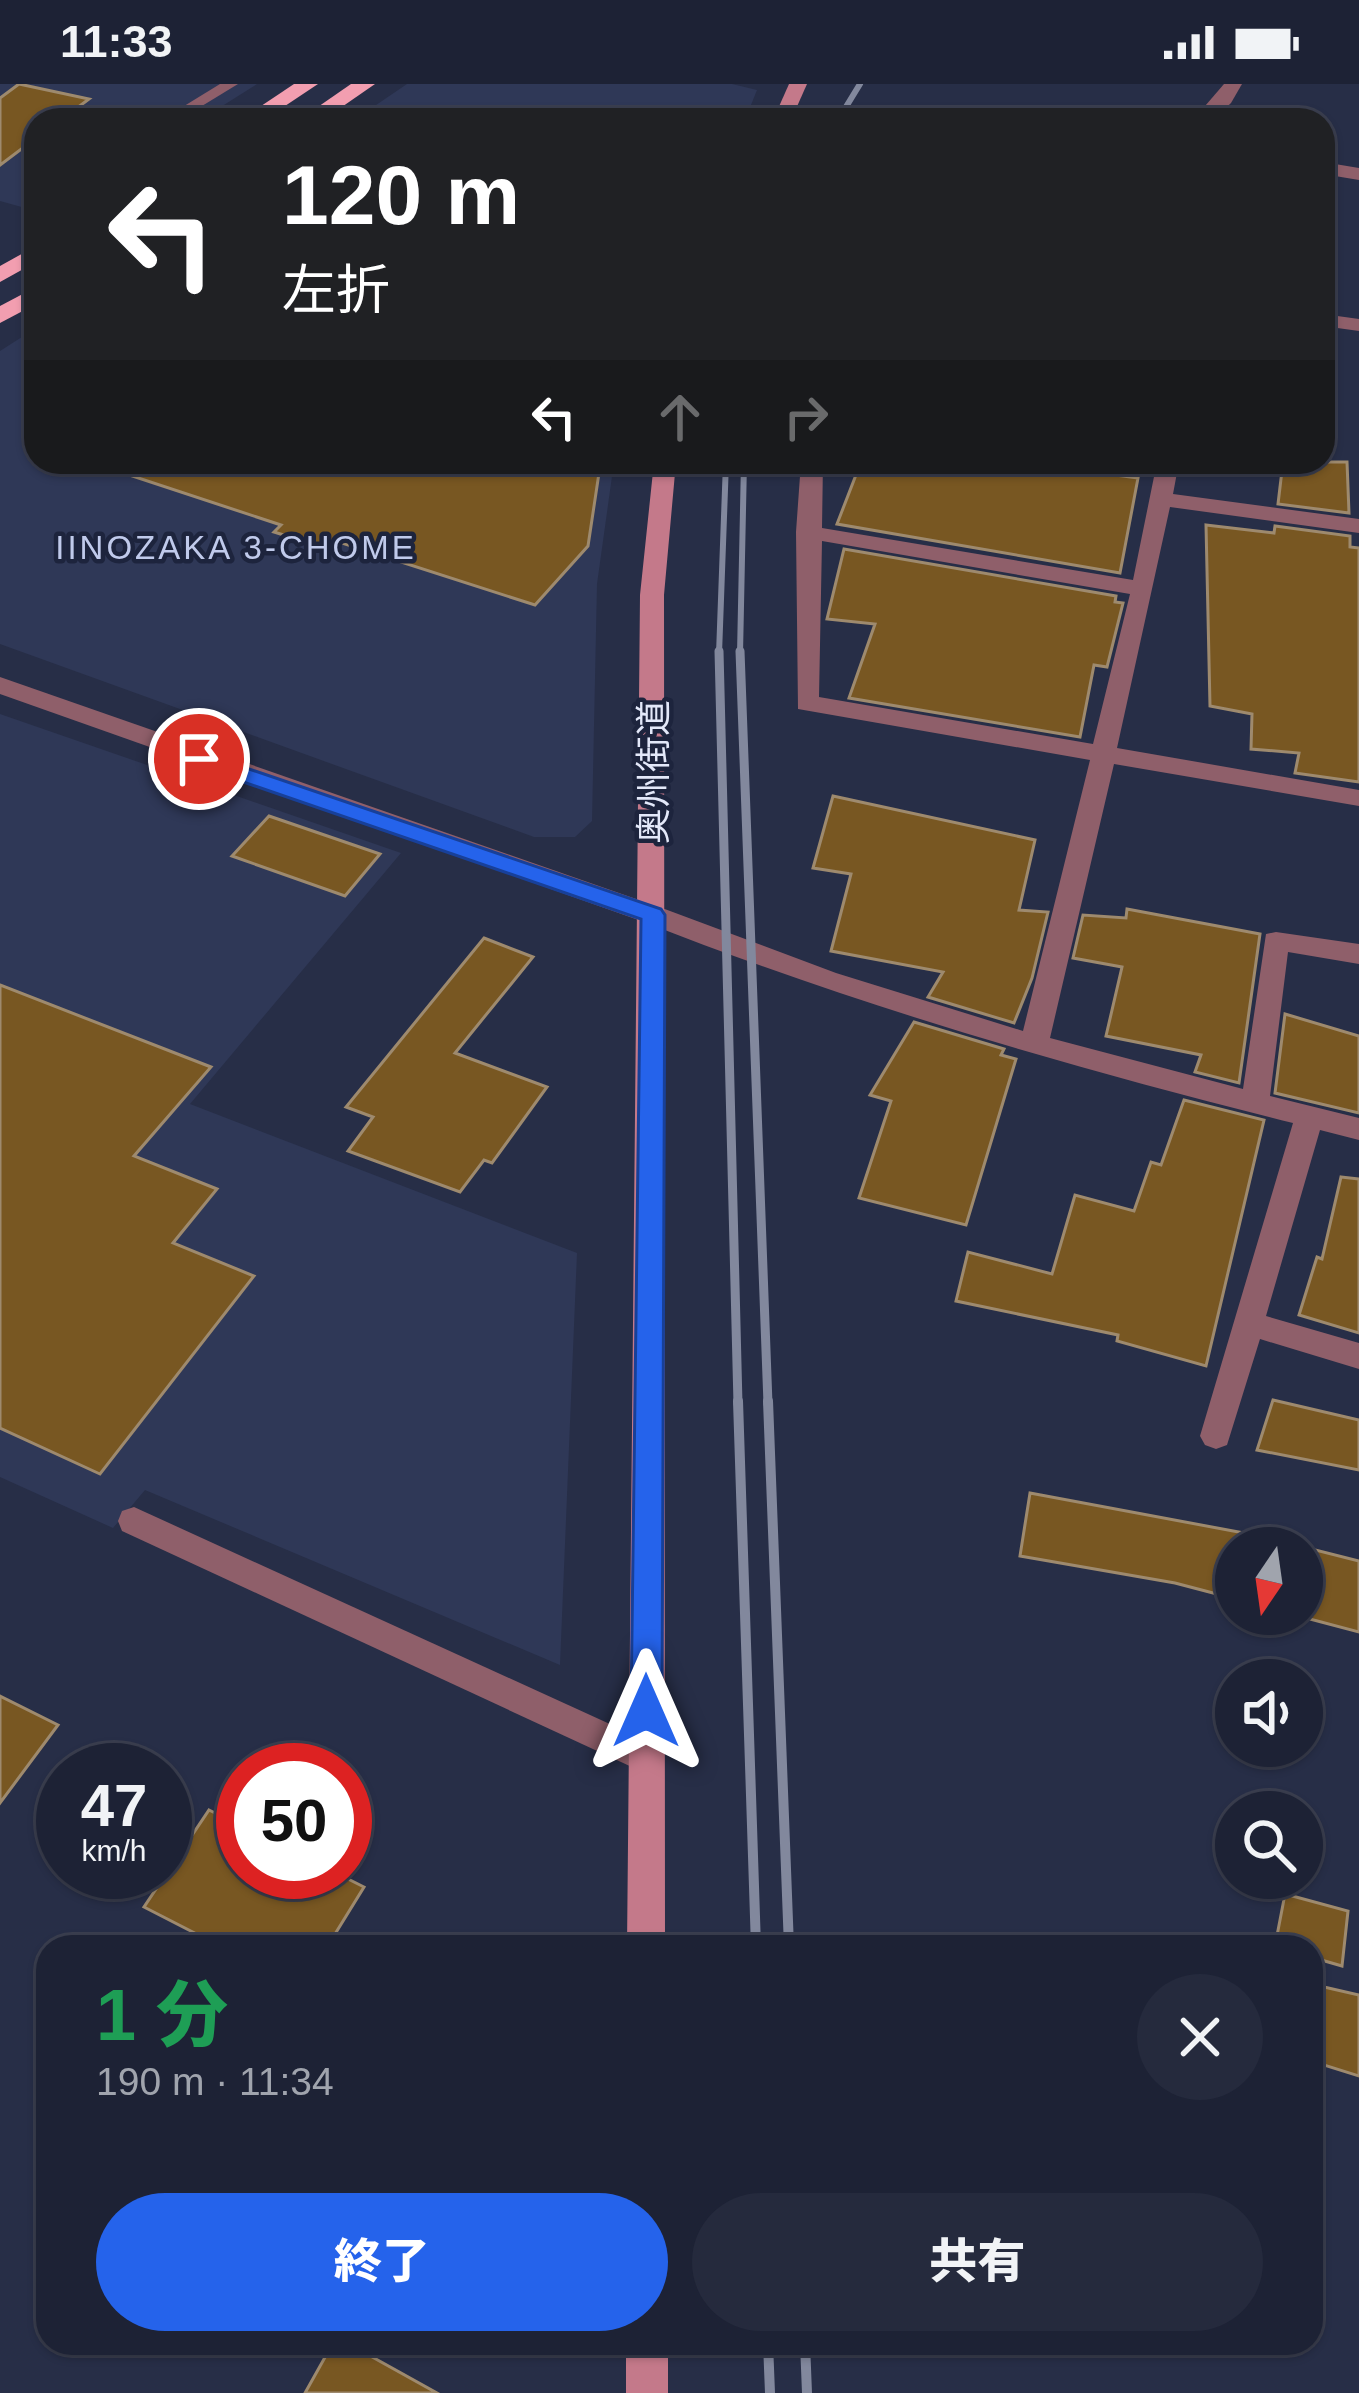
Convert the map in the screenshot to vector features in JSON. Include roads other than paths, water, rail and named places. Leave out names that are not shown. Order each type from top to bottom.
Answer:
[{"type":"highway","points":[[269,108],[308,84]]},
{"type":"highway","points":[[328,108],[365,84]]},
{"type":"main road","name":"奥州街道","points":[[646,1935],[652,596],[664,474]]},
{"type":"main road","points":[[647,2355],[647,2393]]},
{"type":"street","points":[[1215,108],[1233,84]]},
{"type":"street","points":[[811,474],[807,703],[1359,799]]},
{"type":"street","points":[[1034,1046],[1166,474]]},
{"type":"street","points":[[1162,500],[1359,526]]},
{"type":"street","points":[[807,532],[1143,590]]},
{"type":"street","points":[[0,685],[199,759],[653,915],[817,978],[1034,1046],[1359,1129]]},
{"type":"street","points":[[1255,1103],[1276,941],[1359,954]]},
{"type":"street","points":[[1216,1436],[1310,1117]]},
{"type":"street","points":[[1247,1324],[1359,1357]]},
{"type":"street","points":[[134,1521],[646,1757]]},
{"type":"lane","points":[[184,108],[213,84]]},
{"type":"lane","points":[[190,108],[231,84]]},
{"type":"railway","points":[[845,108],[860,84]]},
{"type":"railway","points":[[719,653],[726,474]]},
{"type":"railway","points":[[740,652],[744,474]]},
{"type":"railway","points":[[740,652],[768,1404]]},
{"type":"railway","points":[[719,653],[738,1404]]},
{"type":"railway","points":[[738,1401],[756,1935]]},
{"type":"railway","points":[[768,1401],[789,1935]]},
{"type":"railway","points":[[768,2355],[770,2393]]},
{"type":"railway","points":[[805,2355],[807,2393]]},
{"type":"district","name":"IINOZAKA 3-CHOME","points":[[236,547]]}]
